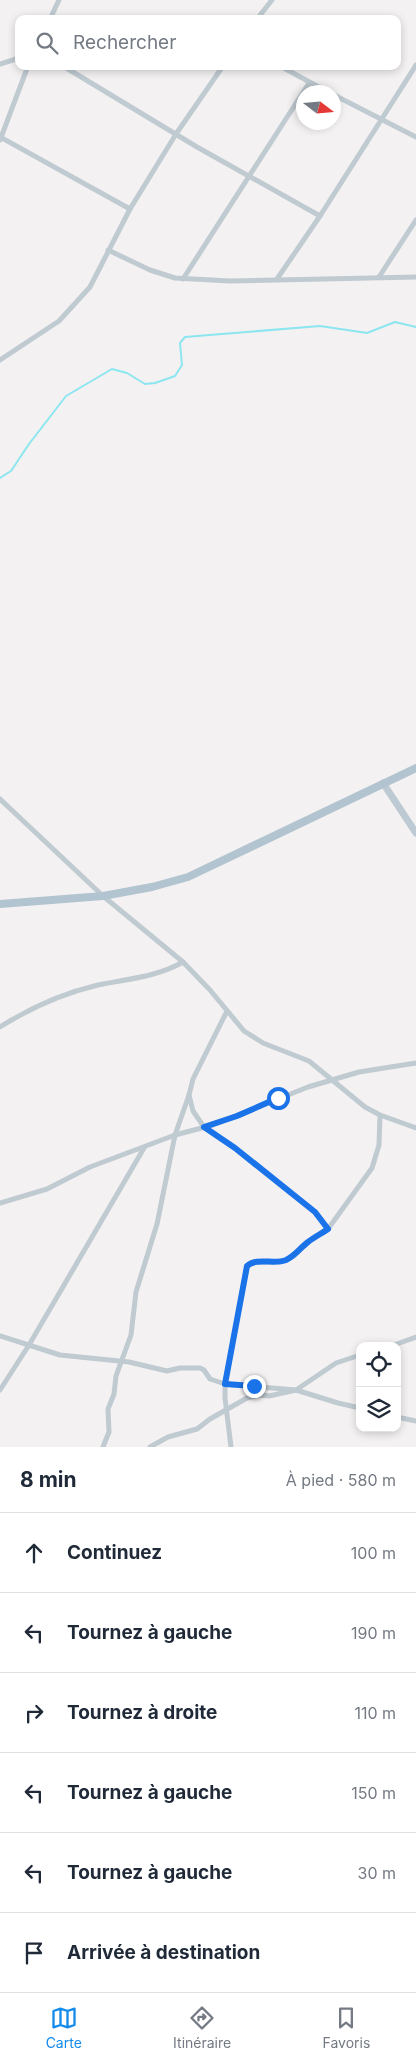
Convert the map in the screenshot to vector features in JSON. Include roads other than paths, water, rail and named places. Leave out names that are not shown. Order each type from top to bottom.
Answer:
[{"type":"main road","points":[[0,904],[103,896],[152,887],[188,877],[416,768]]},
{"type":"main road","points":[[383,783],[416,833]]},
{"type":"street","points":[[52,15],[59,0]]},
{"type":"street","points":[[260,15],[272,0]]},
{"type":"street","points":[[0,64],[15,59]]},
{"type":"street","points":[[277,279],[320,216],[416,66]]},
{"type":"street","points":[[26,70],[0,138],[130,209]]},
{"type":"street","points":[[70,70],[248,176],[320,216]]},
{"type":"street","points":[[0,360],[66,315],[90,287],[130,209],[176,134],[220,70]]},
{"type":"street","points":[[287,70],[313,85]]},
{"type":"street","points":[[183,279],[309,83]]},
{"type":"street","points":[[341,99],[416,138]]},
{"type":"street","points":[[379,277],[416,220]]},
{"type":"street","points":[[108,250],[150,270],[183,279],[230,281],[416,277]]},
{"type":"street","points":[[0,799],[103,896],[183,962],[251,1036],[263,1043],[309,1061],[365,1107],[380,1115],[416,1128]]},
{"type":"street","points":[[0,1027],[12,1019],[55,999],[95,986],[169,970],[183,962]]},
{"type":"street","points":[[103,1447],[109,1432],[108,1409],[114,1394],[116,1376],[132,1327],[136,1292],[157,1224],[175,1135],[198,1070],[227,1011]]},
{"type":"street","points":[[0,1203],[47,1189],[90,1167],[145,1148],[175,1135],[229,1119],[278,1098],[331,1080],[378,1068],[416,1063]]},
{"type":"street","points":[[189,1095],[193,1111],[204,1127],[235,1148],[315,1212],[328,1229]]},
{"type":"street","points":[[231,1447],[225,1384],[247,1266],[254,1262],[280,1262],[286,1260],[294,1256],[308,1242],[328,1229],[372,1168],[379,1145],[380,1115]]},
{"type":"street","points":[[0,1390],[29,1345],[145,1148]]},
{"type":"street","points":[[0,1336],[60,1355],[122,1362],[167,1371],[180,1368],[200,1368],[204,1370],[210,1379],[225,1384],[296,1390],[356,1407]]},
{"type":"street","points":[[401,1342],[416,1337]]},
{"type":"street","points":[[150,1447],[168,1437],[197,1429],[226,1410],[252,1397],[258,1395],[269,1396],[296,1390],[336,1363],[356,1356]]},
{"type":"street","points":[[401,1418],[416,1422]]},
{"type":"waterway","points":[[0,478],[11,471],[66,396],[112,369],[127,373],[145,384],[155,383],[175,376],[182,365],[180,343],[185,337],[320,326],[367,333],[395,322],[416,327]]}]
